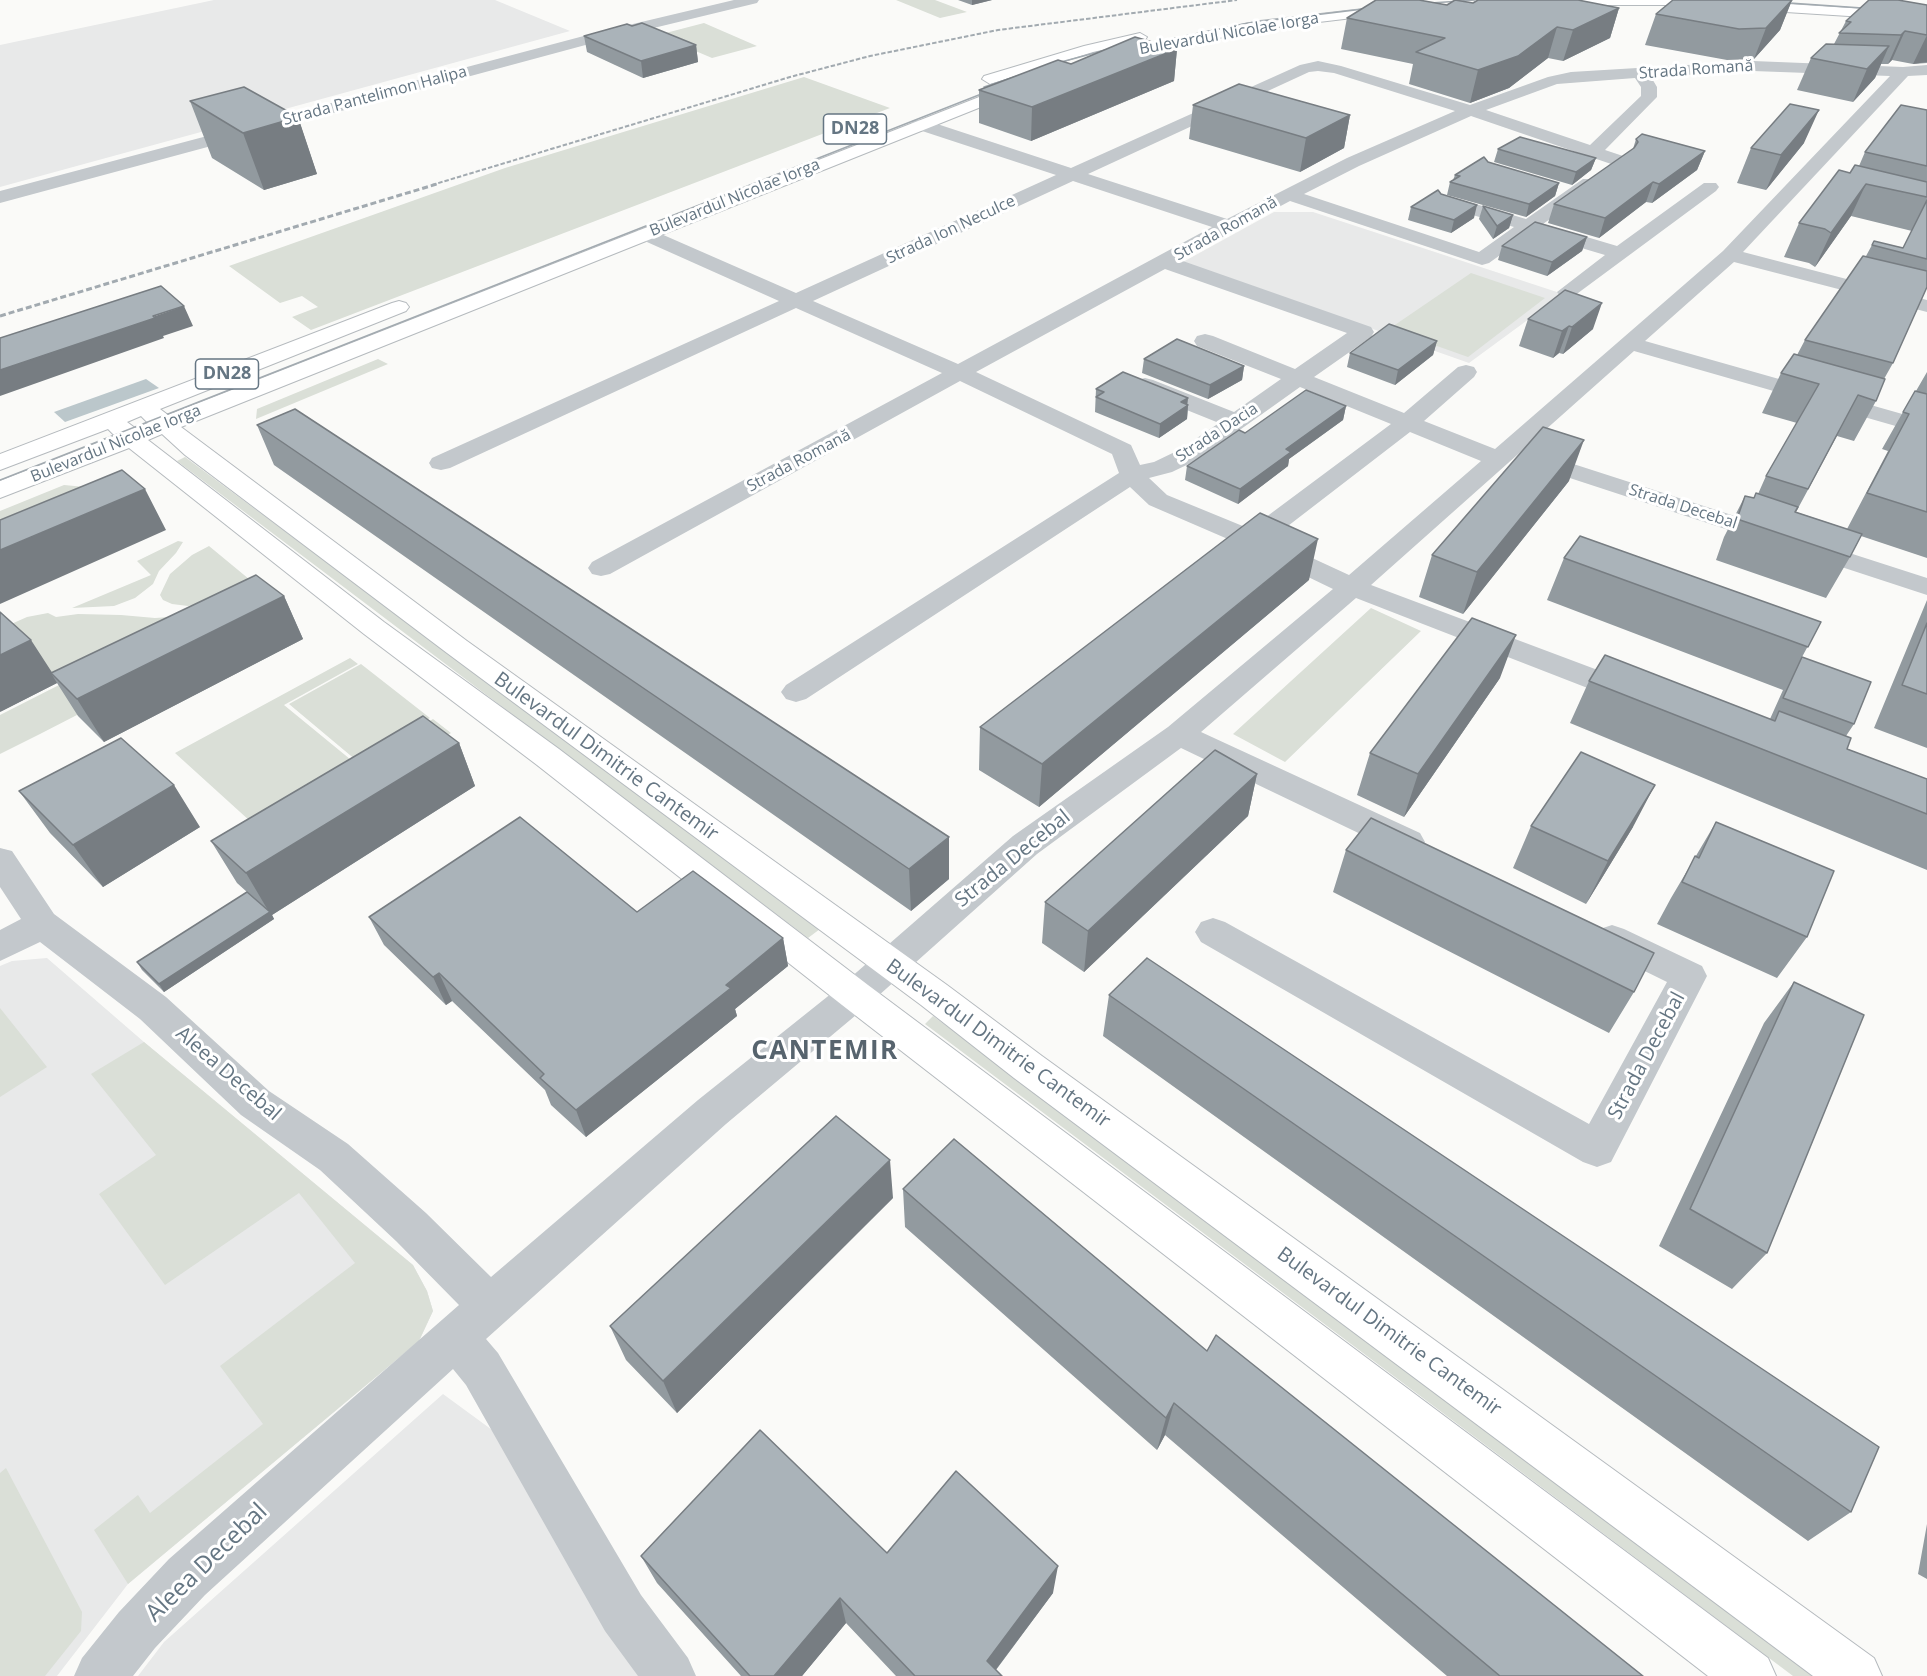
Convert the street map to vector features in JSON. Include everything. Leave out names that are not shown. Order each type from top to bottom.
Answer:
[{"type":"main road","name":"Bulevardul Nicolae Iorga","points":[[971,86],[1089,49],[1149,35],[1289,10],[1384,0]]},
{"type":"main road","points":[[1817,0],[1927,8]]},
{"type":"main road","points":[[1521,2],[1676,1],[1927,17]]},
{"type":"main road","name":"Bulevardul Nicolae Iorga","points":[[0,463],[120,429],[645,234],[919,124],[1058,72],[1158,45],[1260,25],[1415,7]]},
{"type":"main road","name":"Bulevardul Nicolae Iorga","points":[[154,416],[411,303]]},
{"type":"main road","name":"Bulevardul Dimitrie Cantemir","points":[[154,416],[194,450],[457,647],[934,995],[1028,1067],[1856,1676]]},
{"type":"main road","name":"Bulevardul Nicolae Iorga","points":[[0,490],[120,429]]},
{"type":"main road","name":"Bulevardul Dimitrie Cantemir","points":[[120,429],[374,628],[678,856],[855,995],[1750,1676]]},
{"type":"street","name":"Strada Pantelimon Halipa","points":[[0,197],[600,36],[752,0]]},
{"type":"street","name":"Strada Romană","points":[[601,568],[1228,226],[1410,135],[1470,110],[1560,78],[1753,66],[1903,72]]},
{"type":"street","name":"Strada Ion Neculce","points":[[441,463],[1072,174],[1312,67],[1336,69],[1470,110]]},
{"type":"street","points":[[1903,72],[1927,70]]},
{"type":"street","name":"Strada Decebal","points":[[855,995],[1025,845],[1179,734],[1352,587],[1730,255],[1903,72]]},
{"type":"street","points":[[1593,152],[1649,97],[1649,87],[1641,74]]},
{"type":"street","points":[[1289,195],[1482,259],[1620,162],[1470,110]]},
{"type":"street","points":[[1855,122],[1875,126]]},
{"type":"street","points":[[919,124],[1228,226]]},
{"type":"street","points":[[1800,180],[1821,185]]},
{"type":"street","points":[[1553,187],[1573,193]]},
{"type":"street","points":[[1567,292],[1710,187]]},
{"type":"street","points":[[1445,201],[1620,253]]},
{"type":"street","points":[[645,234],[960,373],[1122,450],[1132,475],[1158,500],[1253,540],[1352,587],[1654,702]]},
{"type":"street","points":[[1730,255],[1927,306]]},
{"type":"street","name":"Strada Dacia","points":[[796,692],[1132,475],[1163,467],[1190,454],[1363,332],[1164,262]]},
{"type":"street","points":[[1205,341],[1408,422],[1502,454]]},
{"type":"street","points":[[1630,343],[1927,428]]},
{"type":"street","points":[[1253,540],[1408,422],[1466,372]]},
{"type":"street","points":[[1130,379],[1235,421]]},
{"type":"street","name":"Strada Decebal","points":[[1502,454],[1927,587]]},
{"type":"street","points":[[1179,734],[1434,855]]},
{"type":"street","name":"Aleea Decebal","points":[[0,860],[42,924],[153,1008],[255,1103],[334,1157],[411,1227],[491,1306]]},
{"type":"street","points":[[0,947],[42,924]]},
{"type":"street","name":"Strada Decebal","points":[[1213,932],[1597,1149],[1689,976],[1583,925]]},
{"type":"street","name":"Aleea Decebal","points":[[100,1676],[137,1630],[187,1577],[712,1112],[855,995]]},
{"type":"street","points":[[456,1337],[482,1369],[623,1613],[670,1676]]},
{"type":"shaded area","points":[[214,0],[495,0],[570,31],[0,187],[0,45]]},
{"type":"shaded area","points":[[896,0],[935,0],[967,12],[940,18]]},
{"type":"shaded area","points":[[704,23],[757,46],[712,58],[658,35]]},
{"type":"shaded area","points":[[804,77],[890,108],[311,330],[292,317],[318,307],[302,296],[280,303],[229,266],[505,168]]},
{"type":"shaded area","points":[[1274,212],[1313,212],[1563,294],[1469,363],[1183,262]]},
{"type":"shaded area","points":[[1471,273],[1545,298],[1468,357],[1389,329]]},
{"type":"shaded area","points":[[378,359],[388,364],[256,419],[257,409]]},
{"type":"shaded area","points":[[146,379],[159,388],[65,422],[54,412]]},
{"type":"shaded area","points":[[185,457],[820,929],[808,938],[177,461]]},
{"type":"shaded area","points":[[64,485],[85,487],[0,526],[0,511]]},
{"type":"shaded area","points":[[178,541],[183,542],[159,571],[153,584],[135,598],[114,606],[72,608],[151,575],[137,561]]},
{"type":"shaded area","points":[[209,546],[255,584],[218,601],[188,606],[163,600],[160,595],[170,574],[192,555]]},
{"type":"shaded area","points":[[1371,608],[1421,631],[1285,762],[1233,734]]},
{"type":"shaded area","points":[[283,609],[0,754],[0,715],[63,683],[18,641],[0,629],[27,617],[48,613],[56,617],[78,614],[155,618]]},
{"type":"shaded area","points":[[350,658],[358,664],[284,705],[356,764],[433,719],[451,733],[272,841],[175,753]]},
{"type":"shaded area","points":[[361,664],[430,718],[357,761],[289,704]]},
{"type":"shaded area","points":[[47,958],[144,1042],[413,1265],[427,1291],[433,1311],[419,1341],[128,1584],[57,1676],[0,1676],[0,966],[12,961]]},
{"type":"shaded area","points":[[0,1008],[47,1067],[0,1097]]},
{"type":"shaded area","points":[[933,1016],[1832,1676],[1793,1676],[925,1024]]},
{"type":"shaded area","points":[[144,1042],[413,1265],[427,1291],[433,1311],[419,1341],[128,1584],[94,1530],[138,1495],[150,1513],[263,1424],[220,1366],[355,1263],[299,1193],[165,1285],[99,1194],[156,1155],[91,1074]]},
{"type":"shaded area","points":[[443,1394],[499,1435],[645,1676],[138,1676],[164,1642]]},
{"type":"shaded area","points":[[6,1468],[82,1612],[81,1631],[45,1676],[0,1676],[0,1473]]},
{"type":"building","points":[[1376,0],[1419,0],[1447,5],[1455,0],[1473,3],[1478,0],[1578,0],[1619,8],[1573,30],[1557,27],[1518,56],[1478,70],[1416,52],[1445,38],[1347,18]]},
{"type":"building","points":[[1673,0],[1792,0],[1766,28],[1739,29],[1656,14]]},
{"type":"building","points":[[1869,0],[1898,0],[1927,5],[1927,35],[1905,31],[1901,35],[1839,33],[1851,22],[1846,21]]},
{"type":"building","points":[[642,23],[696,45],[641,61],[584,36],[627,24],[632,26]]},
{"type":"building","points":[[1135,37],[1177,49],[1032,107],[979,90],[1058,60],[1071,64]]},
{"type":"building","points":[[1826,44],[1889,46],[1867,69],[1811,58]]},
{"type":"building","points":[[1239,84],[1350,115],[1306,138],[1193,105]]},
{"type":"building","points":[[244,87],[298,117],[243,133],[190,101]]},
{"type":"building","points":[[1790,104],[1819,110],[1781,155],[1751,148]]},
{"type":"building","points":[[1901,105],[1927,110],[1927,166],[1865,152]]},
{"type":"building","points":[[1642,134],[1705,151],[1659,184],[1653,182],[1605,218],[1554,204],[1634,148],[1638,142],[1636,139]]},
{"type":"building","points":[[1520,137],[1596,158],[1576,172],[1498,149]]},
{"type":"building","points":[[1484,157],[1488,162],[1559,183],[1529,204],[1450,182],[1460,176],[1455,175]]},
{"type":"building","points":[[1855,165],[1927,182],[1927,197],[1866,184],[1831,233],[1825,229],[1799,223],[1839,170],[1850,173]]},
{"type":"building","points":[[1438,190],[1441,194],[1477,205],[1454,220],[1411,207]]},
{"type":"building","points":[[1927,200],[1927,259],[1872,245],[1874,241],[1903,248]]},
{"type":"building","points":[[1483,206],[1513,215],[1497,226]]},
{"type":"building","points":[[1535,222],[1587,237],[1552,262],[1502,246]]},
{"type":"building","points":[[1863,256],[1927,271],[1927,287],[1893,363],[1805,340]]},
{"type":"building","points":[[161,286],[184,306],[153,316],[155,318],[0,370],[0,338]]},
{"type":"building","points":[[1565,290],[1602,303],[1572,327],[1569,326],[1562,331],[1528,319]]},
{"type":"building","points":[[1389,324],[1437,341],[1398,370],[1350,353]]},
{"type":"building","points":[[1177,339],[1244,366],[1210,385],[1144,359]]},
{"type":"building","points":[[1794,354],[1885,379],[1876,401],[1858,395],[1808,489],[1766,476],[1819,384],[1781,373]]},
{"type":"building","points":[[1123,372],[1188,398],[1181,402],[1188,405],[1160,424],[1096,397],[1104,392],[1096,389]]},
{"type":"building","points":[[1306,390],[1346,406],[1286,449],[1291,452],[1240,489],[1187,466],[1239,430],[1245,433]]},
{"type":"building","points":[[1915,391],[1927,394],[1927,512],[1867,493],[1909,414],[1903,412]]},
{"type":"building","points":[[295,409],[949,837],[909,869],[257,425]]},
{"type":"building","points":[[1543,427],[1584,440],[1477,572],[1432,555]]},
{"type":"building","points":[[122,470],[145,489],[0,550],[0,520]]},
{"type":"building","points":[[1756,493],[1798,507],[1795,512],[1862,534],[1850,557],[1737,519],[1745,496],[1754,498]]},
{"type":"building","points":[[1260,513],[1318,539],[1042,764],[980,727]]},
{"type":"building","points":[[1580,536],[1821,622],[1808,647],[1564,558]]},
{"type":"building","points":[[256,575],[284,596],[77,699],[51,673]]},
{"type":"building","points":[[0,612],[31,640],[0,655]]},
{"type":"building","points":[[1472,618],[1516,635],[1418,774],[1370,753]]},
{"type":"building","points":[[1927,623],[1927,694],[1902,685]]},
{"type":"building","points":[[1605,655],[1775,721],[1779,711],[1851,738],[1847,749],[1927,779],[1927,814],[1589,681]]},
{"type":"building","points":[[1802,657],[1871,682],[1854,724],[1783,698]]},
{"type":"building","points":[[423,716],[459,743],[246,873],[211,841]]},
{"type":"building","points":[[121,738],[174,785],[73,845],[19,791]]},
{"type":"building","points":[[1215,750],[1257,774],[1088,931],[1045,902]]},
{"type":"building","points":[[1581,752],[1655,785],[1608,861],[1531,826]]},
{"type":"building","points":[[520,817],[637,912],[693,871],[783,938],[726,985],[731,988],[576,1110],[540,1078],[544,1074],[439,973],[433,977],[369,917]]},
{"type":"building","points":[[1371,818],[1654,953],[1634,992],[1346,850]]},
{"type":"building","points":[[1716,822],[1834,871],[1807,937],[1682,882],[1695,856],[1699,858]]},
{"type":"building","points":[[247,892],[270,912],[159,984],[137,962]]},
{"type":"building","points":[[1147,958],[1879,1447],[1851,1512],[1109,995]]},
{"type":"building","points":[[1794,982],[1864,1015],[1767,1253],[1690,1209]]},
{"type":"building","points":[[836,1116],[890,1160],[663,1381],[610,1326]]},
{"type":"building","points":[[954,1139],[1207,1351],[1216,1335],[1643,1676],[1500,1676],[1174,1403],[1166,1418],[903,1189]]},
{"type":"building","points":[[760,1430],[887,1553],[956,1471],[1058,1566],[987,1661],[1002,1676],[915,1676],[840,1598],[774,1676],[750,1676],[641,1556]]},
{"type":"tram line","points":[[1416,4],[1475,0]]},
{"type":"tram line","points":[[1775,2],[1877,9]]},
{"type":"tram line","points":[[1137,46],[1248,23],[1380,7]]},
{"type":"tram line","points":[[1046,66],[1121,46]]},
{"type":"tram line","points":[[984,87],[1023,74]]},
{"type":"tram line","points":[[0,480],[994,89]]},
{"type":"railway","points":[[432,185],[790,77],[870,56],[998,30],[1237,0]]},
{"type":"railway","points":[[0,316],[437,184]]},
{"type":"district","name":"CANTEMIR","points":[[825,1052]]}]
